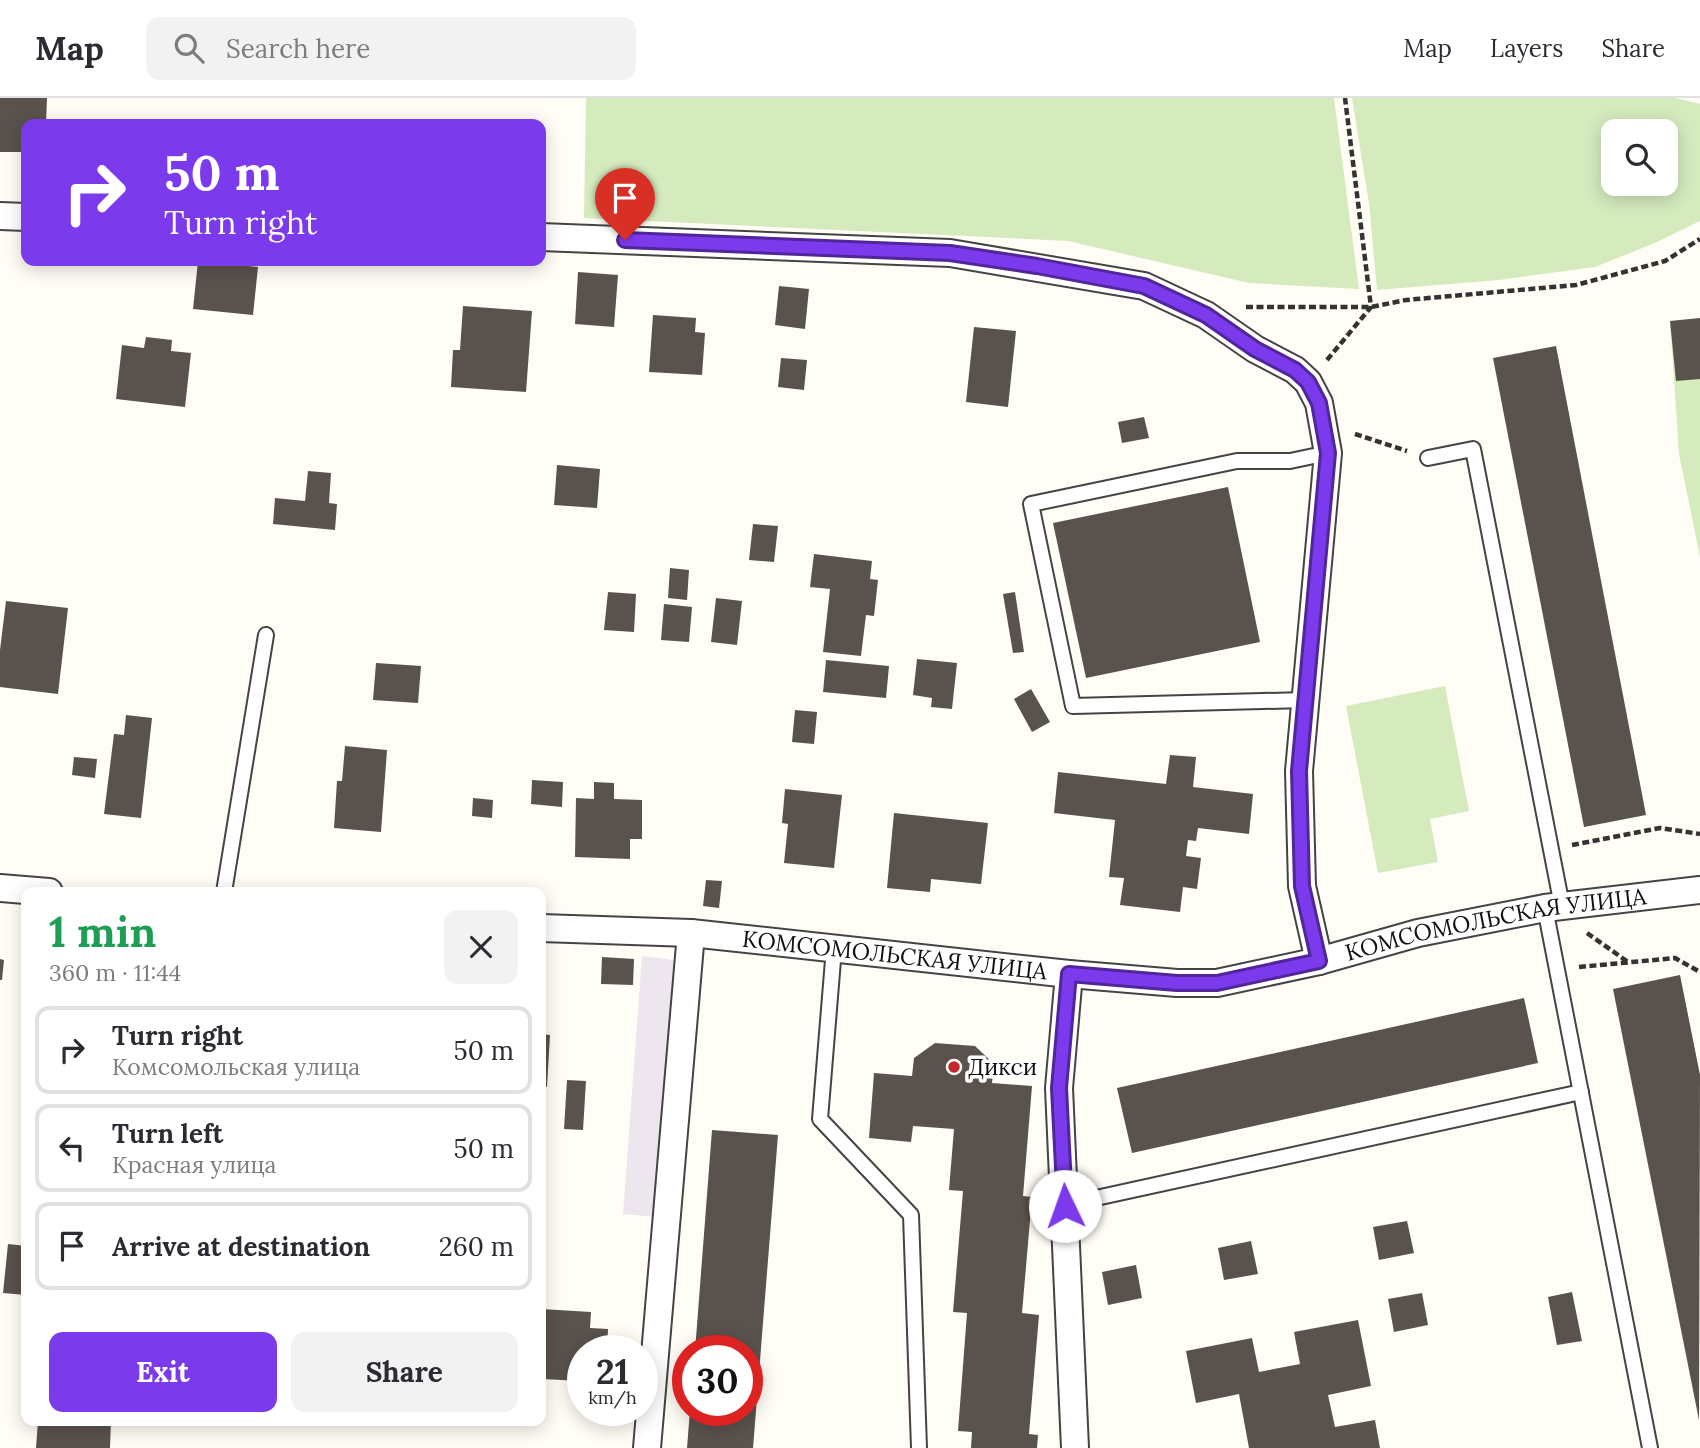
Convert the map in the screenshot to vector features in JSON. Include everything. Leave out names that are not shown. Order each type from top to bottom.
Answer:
[{"type":"street","points":[[0,216],[21,217]]},
{"type":"street","points":[[546,237],[950,253],[1144,286],[1206,315],[1255,349],[1295,370],[1308,382],[1319,403],[1328,453],[1299,771],[1302,886],[1319,961]]},
{"type":"street","points":[[0,888],[21,890]]},
{"type":"street","name":"КОМСОМОЛЬСКАЯ УЛИЦА","points":[[546,928],[691,933],[1069,974],[1177,983],[1217,983],[1319,961],[1418,933],[1552,915],[1700,890]]},
{"type":"street","points":[[646,1448],[691,933]]},
{"type":"street","points":[[1069,974],[1059,1088],[1075,1448]]},
{"type":"lane","points":[[1428,457],[1473,449],[1551,849],[1552,915],[1557,969],[1650,1448]]},
{"type":"lane","points":[[1305,700],[1073,706],[1031,504],[1237,461],[1290,461],[1328,453]]},
{"type":"lane","points":[[225,887],[267,635]]},
{"type":"lane","points":[[834,948],[820,1119],[911,1215],[919,1448]]},
{"type":"lane","points":[[1065,1206],[1581,1092]]},
{"type":"path","points":[[1308,382],[1371,307],[1345,98]]},
{"type":"path","points":[[1206,315],[1254,305],[1371,307],[1406,300],[1576,285],[1665,261],[1700,239]]},
{"type":"path","points":[[1323,423],[1428,457]]},
{"type":"path","points":[[1551,849],[1660,828],[1700,834]]},
{"type":"path","points":[[1552,915],[1584,930],[1629,962]]},
{"type":"path","points":[[1557,969],[1675,958],[1700,972]]},
{"type":"shaded area","points":[[642,956],[674,960],[656,1217],[623,1214]]},
{"type":"green space","points":[[586,98],[1334,98],[1359,289],[1249,283],[1068,241],[584,218]]},
{"type":"green space","points":[[1352,98],[1675,98],[1700,104],[1700,221],[1595,267],[1499,280],[1377,290],[1369,204]]},
{"type":"green space","points":[[1700,318],[1700,557],[1679,454],[1670,321]]},
{"type":"green space","points":[[1445,686],[1469,811],[1430,819],[1438,862],[1378,873],[1346,706]]},
{"type":"building","points":[[0,98],[47,98],[46,119],[21,119],[21,152],[0,152]]},
{"type":"building","points":[[197,266],[258,267],[253,315],[193,309]]},
{"type":"building","points":[[578,272],[618,275],[614,327],[575,324]]},
{"type":"building","points":[[779,286],[809,289],[805,329],[775,325]]},
{"type":"building","points":[[463,306],[532,311],[526,392],[451,387],[453,350],[460,350]]},
{"type":"building","points":[[653,315],[696,318],[695,332],[705,333],[702,375],[649,372]]},
{"type":"building","points":[[1700,318],[1700,379],[1676,381],[1670,321]]},
{"type":"building","points":[[974,327],[1016,331],[1008,407],[966,402]]},
{"type":"building","points":[[146,337],[172,340],[171,351],[191,353],[185,407],[116,399],[122,345],[144,348]]},
{"type":"building","points":[[1556,346],[1646,815],[1584,827],[1493,358]]},
{"type":"building","points":[[781,358],[807,360],[804,390],[778,387]]},
{"type":"building","points":[[1144,417],[1149,438],[1122,443],[1118,422]]},
{"type":"building","points":[[557,465],[600,469],[597,508],[554,505]]},
{"type":"building","points":[[308,471],[331,473],[329,503],[337,504],[335,530],[273,524],[275,498],[305,501]]},
{"type":"building","points":[[1228,487],[1260,642],[1086,678],[1053,523]]},
{"type":"building","points":[[753,524],[778,526],[774,562],[749,560]]},
{"type":"building","points":[[814,554],[872,561],[870,579],[878,580],[874,616],[866,615],[861,656],[823,652],[830,589],[810,587]]},
{"type":"building","points":[[670,568],[689,570],[687,600],[668,598]]},
{"type":"building","points":[[608,592],[636,594],[634,632],[604,630]]},
{"type":"building","points":[[1015,592],[1024,652],[1013,653],[1003,594]]},
{"type":"building","points":[[716,598],[742,601],[737,645],[711,642]]},
{"type":"building","points":[[6,601],[68,608],[58,694],[0,687],[0,650]]},
{"type":"building","points":[[664,604],[692,607],[689,642],[661,640]]},
{"type":"building","points":[[917,659],[957,663],[952,709],[931,707],[932,698],[913,695]]},
{"type":"building","points":[[826,660],[889,666],[886,698],[823,692]]},
{"type":"building","points":[[376,663],[421,666],[418,703],[373,700]]},
{"type":"building","points":[[1031,689],[1050,722],[1032,732],[1014,699]]},
{"type":"building","points":[[795,710],[817,712],[814,744],[792,742]]},
{"type":"building","points":[[126,715],[152,718],[141,818],[104,814],[114,734],[124,735]]},
{"type":"building","points":[[345,746],[387,750],[381,832],[334,828],[337,781],[342,781]]},
{"type":"building","points":[[1170,755],[1196,757],[1193,787],[1253,794],[1249,834],[1198,828],[1196,841],[1188,840],[1186,856],[1201,858],[1197,889],[1183,887],[1180,912],[1120,905],[1124,878],[1109,877],[1115,820],[1054,813],[1058,772],[1166,784]]},
{"type":"building","points":[[74,757],[97,759],[95,778],[72,775]]},
{"type":"building","points":[[532,780],[563,782],[562,807],[531,804]]},
{"type":"building","points":[[594,782],[614,783],[614,799],[642,800],[642,839],[630,839],[630,859],[575,857],[576,798],[594,799]]},
{"type":"building","points":[[785,789],[842,795],[834,868],[784,863],[788,824],[782,823]]},
{"type":"building","points":[[473,798],[493,800],[492,818],[472,816]]},
{"type":"building","points":[[894,813],[988,823],[981,884],[931,879],[930,892],[887,888]]},
{"type":"building","points":[[706,880],[722,881],[719,908],[703,906]]},
{"type":"building","points":[[602,957],[634,959],[633,985],[601,984]]},
{"type":"building","points":[[0,959],[4,960],[2,980],[0,980]]},
{"type":"building","points":[[1680,975],[1700,1075],[1699,1420],[1613,989]]},
{"type":"building","points":[[1524,998],[1538,1063],[1132,1153],[1117,1088]]},
{"type":"building","points":[[546,1035],[550,1035],[546,1087]]},
{"type":"building","points":[[935,1043],[975,1046],[994,1064],[992,1083],[1032,1086],[1023,1196],[1032,1197],[1022,1313],[1039,1315],[1029,1434],[1038,1435],[1037,1448],[971,1448],[972,1432],[958,1431],[967,1313],[953,1312],[963,1191],[949,1190],[954,1129],[913,1126],[911,1142],[869,1138],[874,1073],[912,1076],[914,1058]]},
{"type":"building","points":[[567,1080],[586,1081],[583,1130],[564,1129]]},
{"type":"building","points":[[712,1130],[778,1135],[762,1335],[696,1335]]},
{"type":"building","points":[[1407,1221],[1414,1253],[1379,1260],[1373,1227]]},
{"type":"building","points":[[1251,1241],[1258,1274],[1224,1280],[1218,1248]]},
{"type":"building","points":[[8,1244],[21,1245],[21,1295],[3,1293]]},
{"type":"building","points":[[1136,1265],[1142,1298],[1108,1305],[1102,1272]]},
{"type":"building","points":[[1572,1292],[1582,1341],[1557,1345],[1548,1297]]},
{"type":"building","points":[[1422,1293],[1428,1325],[1394,1332],[1388,1299]]},
{"type":"building","points":[[546,1309],[591,1312],[590,1328],[608,1329],[608,1335],[567,1335],[567,1380],[546,1379]]},
{"type":"building","points":[[1358,1320],[1371,1386],[1328,1395],[1335,1427],[1375,1420],[1380,1448],[1249,1448],[1239,1394],[1196,1403],[1186,1351],[1252,1338],[1259,1372],[1300,1364],[1294,1332]]},
{"type":"building","points":[[38,1426],[111,1426],[110,1448],[36,1448]]},
{"type":"building","points":[[689,1426],[755,1426],[753,1448],[687,1448]]},
{"type":"place","name":"Дикси","points":[[954,1067]]},
{"type":"route","points":[[625,240],[950,253],[1144,286],[1206,315],[1255,349],[1295,370],[1308,382],[1319,403],[1328,453],[1299,771],[1302,886],[1319,961],[1217,983],[1177,983],[1069,974],[1059,1088],[1065,1206]]}]
